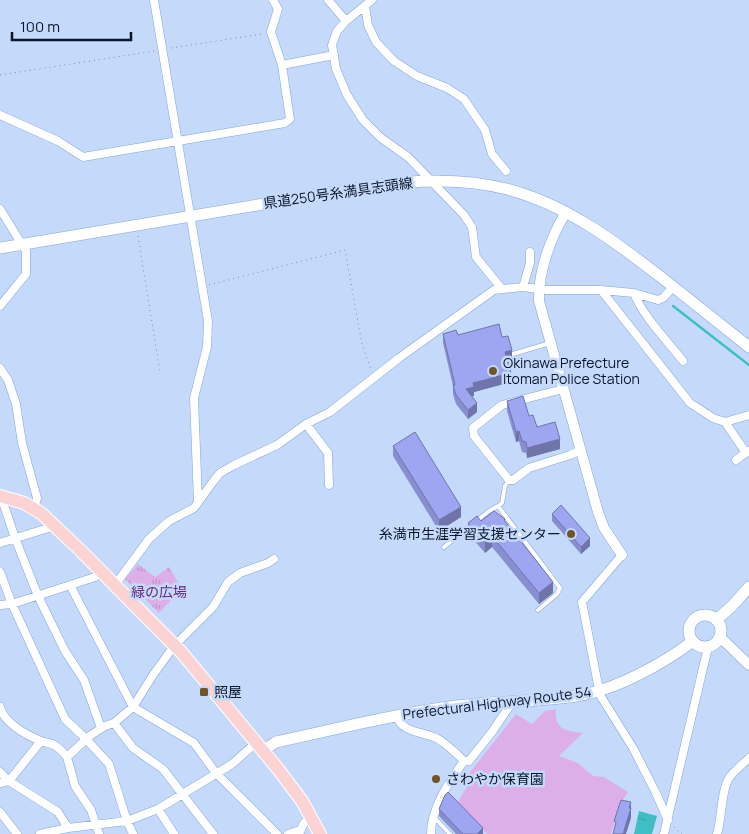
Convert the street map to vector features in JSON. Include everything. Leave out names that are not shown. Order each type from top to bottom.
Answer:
[{"type":"main road","name":"県道250号糸満具志頭線","points":[[0,248],[371,186],[410,181],[470,183],[506,189],[522,194],[566,212],[596,229],[631,254],[749,347]]},
{"type":"main road","points":[[0,496],[34,509],[55,526],[174,646],[260,746],[298,795],[320,834]]},
{"type":"main road","points":[[716,620],[749,587]]},
{"type":"main road","points":[[707,615],[716,620],[720,628],[720,637],[713,645],[702,647],[693,641],[689,631],[692,621],[707,615]]},
{"type":"main road","name":"Prefectural Highway Route 54","points":[[260,746],[396,715],[456,706],[578,696],[622,682],[658,664],[693,641]]},
{"type":"street","points":[[154,0],[208,321],[207,347],[194,398],[198,501]]},
{"type":"street","points":[[0,115],[58,141],[84,157],[285,123],[290,119],[282,65],[271,32],[278,9],[273,0]]},
{"type":"street","points":[[328,0],[346,20]]},
{"type":"street","points":[[369,3],[346,20],[337,31],[332,45],[336,68],[347,95],[363,120],[381,138],[408,157],[457,206],[472,227],[476,257],[502,289]]},
{"type":"street","points":[[369,3],[368,25],[376,42],[394,61],[417,76],[447,88],[464,99],[485,130],[492,154],[506,171]]},
{"type":"street","points":[[282,65],[334,55]]},
{"type":"street","points":[[0,210],[26,251],[26,274],[0,306]]},
{"type":"street","points":[[566,212],[545,262],[539,290],[542,314],[604,528],[622,555],[582,602],[600,695],[634,748],[667,821]]},
{"type":"street","points":[[523,287],[530,263],[530,252]]},
{"type":"street","points":[[115,585],[149,539],[169,521],[194,508],[220,473],[276,445],[306,424],[330,412],[374,377],[483,296],[494,290],[523,287],[539,290],[601,290],[634,293],[658,300],[663,298],[673,287]]},
{"type":"street","points":[[601,290],[690,403],[713,418],[725,422],[747,451],[736,460]]},
{"type":"street","points":[[634,293],[636,300],[683,361]]},
{"type":"street","points":[[0,368],[8,380],[16,404],[22,443],[38,498],[34,509]]},
{"type":"street","points":[[563,389],[502,405],[473,428],[474,436],[509,480],[513,480],[529,468],[581,450]]},
{"type":"street","points":[[725,422],[749,415]]},
{"type":"street","points":[[306,424],[328,453],[329,485]]},
{"type":"street","points":[[0,496],[38,596],[65,651],[84,680],[101,728]]},
{"type":"street","points":[[0,542],[55,526]]},
{"type":"street","points":[[67,757],[86,739],[101,728],[114,723],[133,707],[174,646],[213,607],[228,582],[240,573],[268,563],[274,558]]},
{"type":"street","points":[[0,572],[12,604],[65,719],[109,764],[133,834]]},
{"type":"street","points":[[0,605],[12,604],[38,596],[95,577],[101,572]]},
{"type":"street","points":[[70,585],[133,707],[194,743],[216,773],[277,834]]},
{"type":"street","points":[[720,637],[749,665]]},
{"type":"street","points":[[664,834],[708,647]]},
{"type":"street","points":[[396,715],[398,723],[404,728],[438,739],[464,761],[469,761],[513,701]]},
{"type":"street","points":[[0,713],[21,730],[54,745],[67,757],[75,786],[91,810],[99,834]]},
{"type":"street","points":[[114,723],[132,748],[163,769],[213,834]]},
{"type":"street","points":[[0,783],[9,781],[42,741]]},
{"type":"street","points":[[40,834],[68,828],[127,821],[158,809],[260,746]]},
{"type":"street","points":[[716,834],[721,821],[725,788],[729,778],[749,758]]},
{"type":"street","points":[[431,834],[434,817],[444,793],[464,761]]},
{"type":"street","points":[[0,772],[9,781],[58,812],[68,828]]},
{"type":"street","points":[[158,809],[174,834]]},
{"type":"street","points":[[0,812],[17,834]]},
{"type":"street","points":[[288,834],[299,832],[304,823],[312,818]]},
{"type":"lane","points":[[513,354],[550,343]]},
{"type":"lane","points":[[444,547],[502,503],[505,486],[509,480]]},
{"type":"lane","points":[[498,506],[560,588],[557,594],[538,610]]},
{"type":"lane","points":[[434,817],[450,834]]},
{"type":"path","points":[[0,75],[271,32]]},
{"type":"path","points":[[136,225],[160,372]]},
{"type":"path","points":[[201,287],[345,250],[362,344],[374,377]]},
{"type":"path","points":[[667,821],[682,834]]},
{"type":"green space","name":"緑の広場","points":[[138,564],[155,577],[169,567],[182,589],[159,613],[125,579]]},
{"type":"green space","points":[[556,709],[557,721],[562,728],[583,733],[559,756],[578,763],[593,776],[604,777],[628,792],[618,808],[611,834],[487,834],[458,802],[467,787],[463,781],[516,714],[532,724],[545,711]]},
{"type":"water","points":[[639,811],[657,816],[652,834],[634,834]]},
{"type":"building","points":[[499,324],[502,337],[508,336],[512,350],[505,352],[511,373],[473,383],[474,387],[466,389],[477,403],[468,410],[456,395],[443,334],[456,330],[458,335]]},
{"type":"building","points":[[523,396],[529,416],[533,415],[537,427],[555,422],[560,439],[527,448],[526,442],[522,441],[519,431],[516,432],[507,401]]},
{"type":"building","points":[[415,432],[461,507],[439,520],[393,446]]},
{"type":"building","points":[[561,505],[590,538],[581,547],[552,514]]},
{"type":"building","points":[[494,511],[505,519],[553,582],[539,593],[492,536],[485,542],[468,523],[477,516],[481,521]]},
{"type":"building","points":[[448,792],[483,828],[478,833],[480,834],[463,834],[439,809]]},
{"type":"building","points":[[621,800],[631,802],[629,808],[631,808],[623,834],[613,834],[616,822],[614,821]]},
{"type":"waterway","points":[[673,306],[749,365]]},
{"type":"place","name":"Okinawa Prefecture Itoman Police Station","points":[[493,371]]},
{"type":"place","name":"糸満市生涯学習支援センター","points":[[571,534]]},
{"type":"place","name":"照屋","points":[[204,692]]},
{"type":"place","name":"さわやか保育園","points":[[436,779]]}]
